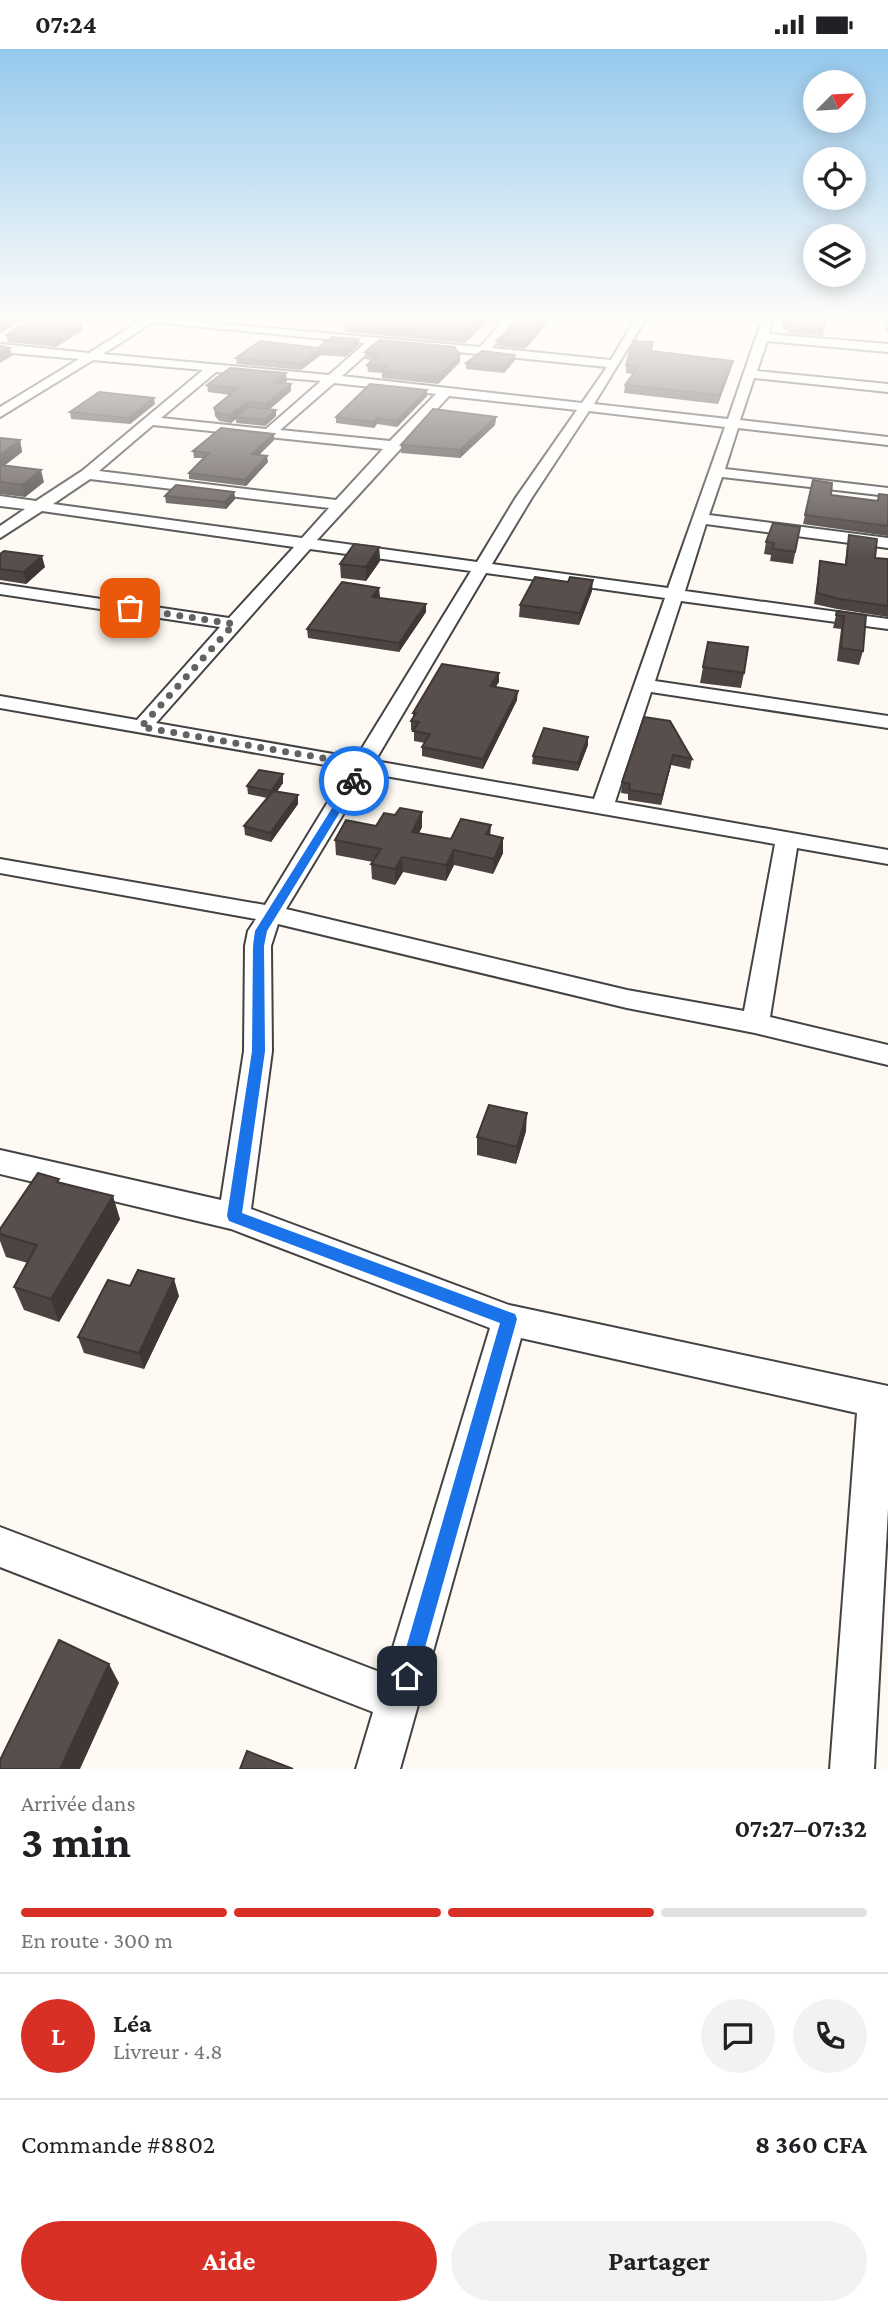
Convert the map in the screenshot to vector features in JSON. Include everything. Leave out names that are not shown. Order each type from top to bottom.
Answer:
[{"type":"street","points":[[0,533],[87,474],[178,397]]},
{"type":"street","points":[[269,433],[312,397]]},
{"type":"street","points":[[141,727],[440,397]]},
{"type":"street","points":[[491,397],[888,441]]},
{"type":"street","points":[[234,1216],[258,1051],[258,946],[261,931],[523,499],[593,397]]},
{"type":"street","points":[[602,808],[743,397]]},
{"type":"street","points":[[0,413],[6,405]]},
{"type":"street","points":[[149,421],[393,446]]},
{"type":"street","points":[[716,472],[888,492]]},
{"type":"street","points":[[87,474],[340,505]]},
{"type":"street","points":[[0,501],[888,624]]},
{"type":"street","points":[[700,519],[888,543]]},
{"type":"street","points":[[0,589],[234,624]]},
{"type":"street","points":[[644,685],[888,722]]},
{"type":"street","points":[[0,702],[888,857]]},
{"type":"street","points":[[755,1023],[787,840]]},
{"type":"street","points":[[0,866],[272,914],[627,999],[755,1023],[888,1055]]},
{"type":"street","points":[[0,1163],[234,1216],[509,1319],[882,1401],[852,1769]]},
{"type":"street","points":[[378,1769],[400,1701],[509,1319]]},
{"type":"street","points":[[0,1547],[400,1701]]},
{"type":"building","points":[[91,397],[154,398],[129,418],[70,412]]},
{"type":"building","points":[[227,397],[274,397],[266,404],[247,402],[230,415],[218,413],[214,408]]},
{"type":"building","points":[[356,397],[420,397],[397,421],[377,418],[373,422],[336,417]]},
{"type":"building","points":[[248,407],[276,410],[265,420],[235,417]]},
{"type":"building","points":[[433,409],[496,417],[460,450],[401,445]]},
{"type":"building","points":[[221,428],[274,434],[252,454],[267,456],[245,480],[189,473],[209,453],[193,451]]},
{"type":"building","points":[[0,438],[20,440],[0,455]]},
{"type":"building","points":[[0,465],[41,470],[22,485],[0,482]]},
{"type":"building","points":[[813,480],[832,483],[831,495],[878,501],[879,494],[888,495],[888,526],[805,515]]},
{"type":"building","points":[[176,485],[234,492],[225,502],[165,496]]},
{"type":"building","points":[[773,523],[800,527],[795,552],[773,549],[774,543],[766,542]]},
{"type":"building","points":[[849,535],[877,539],[875,558],[888,559],[888,606],[817,593],[820,561],[846,565]]},
{"type":"building","points":[[354,544],[379,547],[366,567],[340,564]]},
{"type":"building","points":[[4,551],[42,556],[24,572],[0,569],[0,554]]},
{"type":"building","points":[[535,577],[568,582],[570,577],[593,580],[580,613],[520,605]]},
{"type":"building","points":[[342,582],[379,588],[372,597],[426,604],[399,643],[307,629]]},
{"type":"building","points":[[837,611],[866,615],[863,651],[841,648],[844,616],[836,615]]},
{"type":"building","points":[[708,642],[748,647],[744,673],[703,667]]},
{"type":"building","points":[[442,664],[499,673],[490,686],[518,691],[483,759],[422,747],[430,734],[413,731],[419,722],[411,721],[416,713],[413,713]]},
{"type":"building","points":[[644,717],[670,721],[692,759],[673,755],[662,795],[629,790],[630,784],[622,782]]},
{"type":"building","points":[[544,728],[588,737],[578,763],[533,756]]},
{"type":"building","points":[[259,770],[283,774],[271,791],[247,786]]},
{"type":"building","points":[[273,791],[298,795],[270,833],[244,826]]},
{"type":"building","points":[[400,808],[422,812],[412,832],[451,839],[461,819],[491,825],[486,834],[503,838],[494,859],[454,850],[446,865],[402,857],[395,869],[371,864],[381,849],[335,840],[346,820],[376,826],[384,813],[395,815]]},
{"type":"building","points":[[489,1105],[527,1113],[517,1147],[477,1137]]},
{"type":"building","points":[[38,1173],[59,1179],[57,1182],[113,1196],[51,1299],[14,1287],[37,1245],[0,1234],[0,1229]]},
{"type":"building","points":[[138,1270],[174,1279],[139,1353],[78,1337],[108,1280],[130,1286]]},
{"type":"building","points":[[59,1640],[109,1664],[60,1769],[0,1769],[0,1760]]},
{"type":"building","points":[[247,1751],[293,1769],[240,1769]]},
{"type":"way so far","points":[[130,608],[234,624],[141,727],[364,765],[354,781]]},
{"type":"route","points":[[354,781],[261,931],[258,946],[258,1051],[234,1216],[509,1319],[407,1676]]}]
